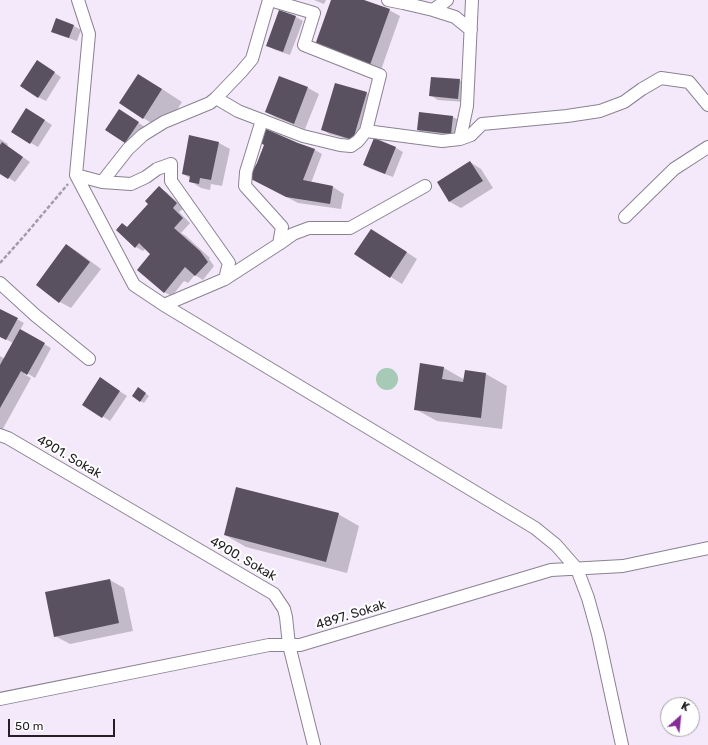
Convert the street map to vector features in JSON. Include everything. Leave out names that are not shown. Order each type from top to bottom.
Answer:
[{"type":"street","points":[[78,0],[89,34],[76,175],[134,285],[164,305],[535,528],[556,545],[577,569],[588,598],[598,634],[622,745]]},
{"type":"street","points":[[102,182],[128,149],[143,135],[164,122],[210,103],[241,72],[252,59],[270,0],[314,13],[304,45],[380,75],[366,131],[351,146],[340,145],[303,136],[238,111],[216,98]]},
{"type":"street","points":[[388,0],[433,10],[455,17],[471,30]]},
{"type":"street","points":[[433,10],[447,0]]},
{"type":"street","points":[[460,139],[467,106],[472,0]]},
{"type":"street","points":[[366,131],[442,141],[460,139],[471,134],[482,124],[554,118],[600,111],[624,102],[661,78],[689,82],[708,105]]},
{"type":"street","points":[[262,120],[246,172],[244,186],[282,227],[279,244]]},
{"type":"street","points":[[625,217],[674,169],[708,147]]},
{"type":"street","points":[[76,175],[102,182],[131,184],[146,177],[157,169],[171,164],[171,181],[229,263],[225,279]]},
{"type":"street","points":[[164,305],[225,279],[293,234],[310,228],[350,228],[425,186]]},
{"type":"street","points":[[0,283],[35,315],[89,359]]},
{"type":"street","name":"4901. Sokak","points":[[0,435],[8,438],[123,505]]},
{"type":"street","name":"4900. Sokak","points":[[123,505],[274,594],[284,609],[289,645],[314,745]]},
{"type":"street","name":"4897. Sokak","points":[[0,699],[269,645],[300,645],[551,570],[623,566],[708,548]]},
{"type":"path","points":[[0,263],[76,175]]},
{"type":"green space","points":[[387,368],[395,371],[398,379],[395,387],[387,390],[379,387],[376,379],[379,371]]},
{"type":"building","points":[[331,0],[364,0],[390,9],[370,65],[315,45]]},
{"type":"building","points":[[279,10],[296,16],[283,52],[266,46]]},
{"type":"building","points":[[56,18],[74,25],[69,38],[51,32]]},
{"type":"building","points":[[37,60],[55,72],[38,98],[20,86]]},
{"type":"building","points":[[138,74],[162,89],[143,119],[119,103]]},
{"type":"building","points":[[279,76],[308,87],[294,124],[265,112]]},
{"type":"building","points":[[431,77],[460,79],[458,99],[429,96]]},
{"type":"building","points":[[335,83],[367,92],[353,140],[321,130]]},
{"type":"building","points":[[26,108],[45,120],[30,144],[11,132]]},
{"type":"building","points":[[119,109],[139,122],[125,143],[105,130]]},
{"type":"building","points":[[419,112],[453,116],[451,134],[417,130]]},
{"type":"building","points":[[266,129],[315,149],[303,180],[333,186],[330,204],[286,197],[249,178],[264,145],[261,143]]},
{"type":"building","points":[[189,135],[219,142],[211,180],[200,178],[199,184],[189,182],[190,176],[182,174]]},
{"type":"building","points":[[374,138],[396,147],[385,174],[363,165]]},
{"type":"building","points":[[2,142],[23,157],[8,179],[0,174],[0,145]]},
{"type":"building","points":[[470,161],[483,181],[449,202],[437,182]]},
{"type":"building","points":[[159,186],[177,203],[173,208],[183,218],[174,228],[200,251],[208,262],[195,276],[185,267],[164,293],[137,270],[150,254],[139,243],[135,248],[116,230],[122,223],[127,227],[148,204],[145,201]]},
{"type":"building","points":[[371,229],[407,252],[390,278],[354,254]]},
{"type":"building","points":[[66,244],[90,262],[59,303],[36,285]]},
{"type":"building","points":[[0,309],[18,318],[6,340],[0,337]]},
{"type":"building","points":[[20,329],[45,343],[27,375],[21,371],[0,408],[0,365]]},
{"type":"building","points":[[420,363],[444,367],[442,379],[463,382],[465,370],[486,373],[481,418],[414,410]]},
{"type":"building","points":[[100,377],[120,391],[102,418],[82,405]]},
{"type":"building","points":[[138,387],[146,393],[140,402],[132,396]]},
{"type":"building","points":[[236,487],[339,513],[326,562],[224,535]]},
{"type":"building","points":[[110,579],[119,623],[54,637],[45,592]]}]
